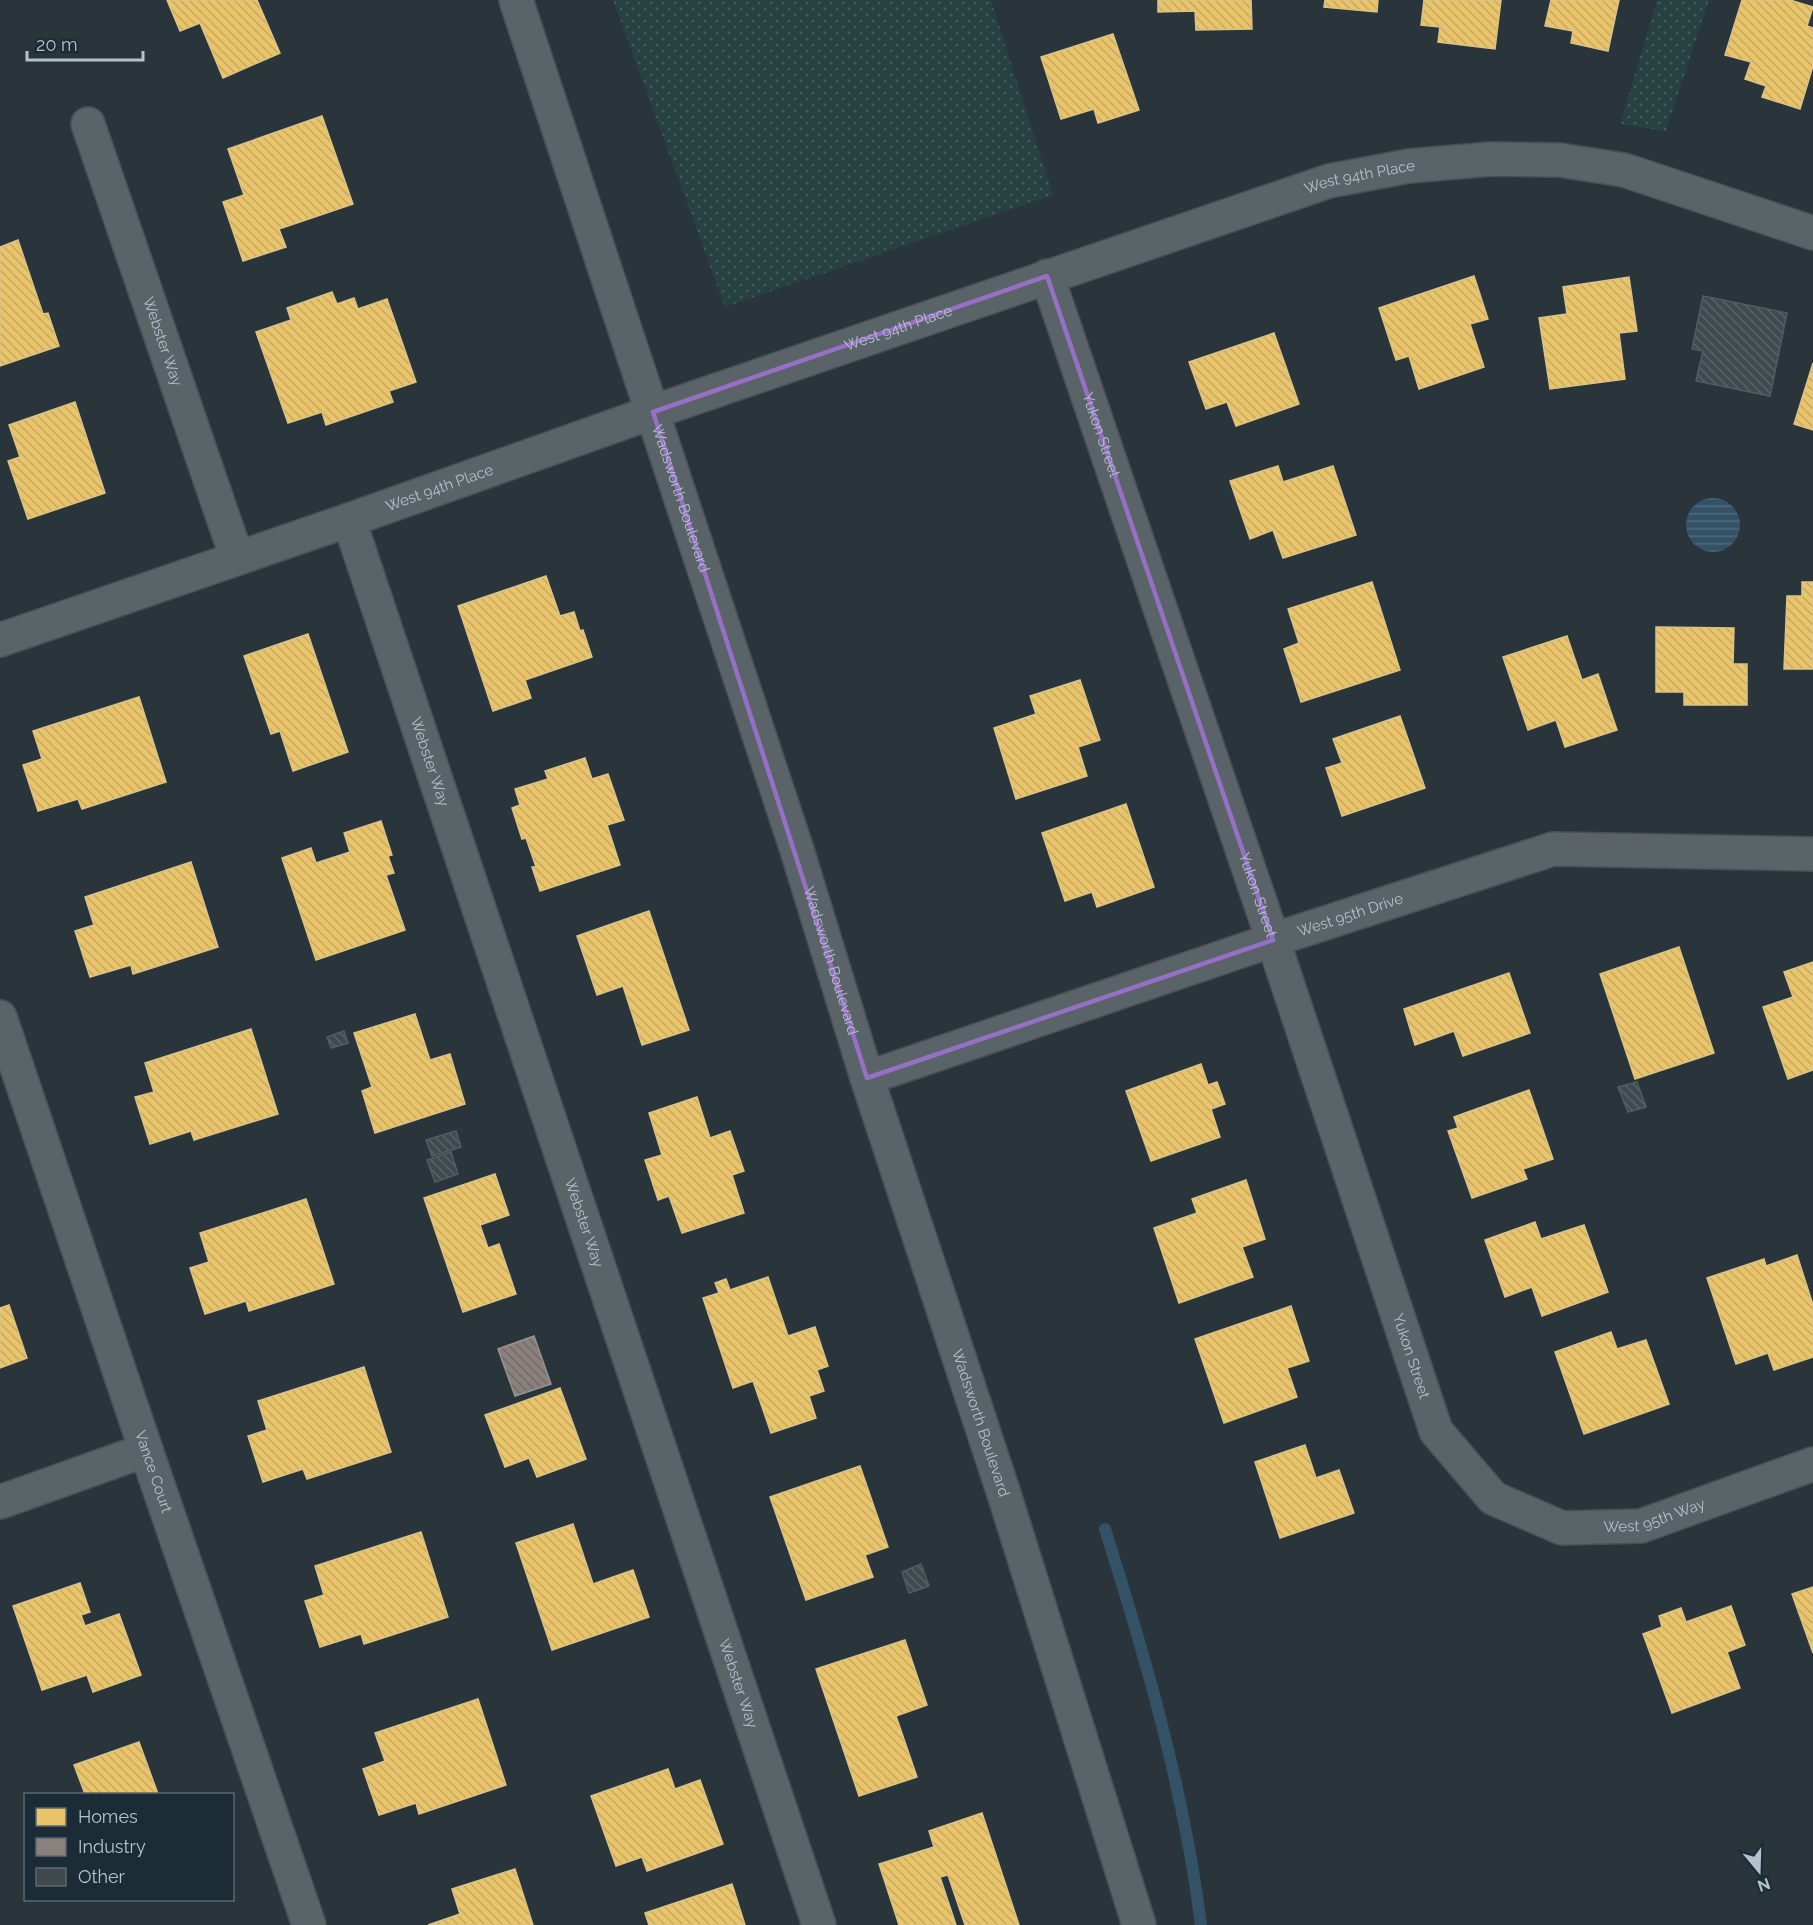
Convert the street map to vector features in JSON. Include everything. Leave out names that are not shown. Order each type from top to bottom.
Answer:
[{"type":"street","name":"Wadsworth Boulevard","points":[[516,0],[797,850],[867,1078],[1002,1485],[1139,1925]]},
{"type":"street","name":"Webster Way","points":[[88,124],[237,558]]},
{"type":"street","name":"West 94th Place","points":[[0,640],[653,412],[1329,181],[1409,166],[1491,159],[1559,160],[1624,170],[1813,233]]},
{"type":"street","name":"Yukon Street","points":[[1047,276],[1273,940],[1436,1431],[1493,1498]]},
{"type":"street","name":"Webster Way","points":[[349,520],[819,1925]]},
{"type":"street","name":"West 95th Drive","points":[[867,1078],[1273,940],[1553,849],[1813,854]]},
{"type":"street","name":"Vance Court","points":[[0,1017],[309,1925]]},
{"type":"street","points":[[0,1502],[146,1450]]},
{"type":"street","name":"West 95th Way","points":[[1493,1498],[1562,1528],[1641,1526],[1813,1464]]},
{"type":"highlighted area","points":[[1047,276],[1273,940],[867,1078],[653,412]]},
{"type":"green space","points":[[613,0],[991,0],[1053,195],[725,307]]},
{"type":"green space","points":[[1657,0],[1709,0],[1666,131],[1620,124]]},
{"type":"water","points":[[1708,498],[1718,498],[1728,502],[1736,510],[1740,525],[1736,540],[1728,548],[1718,552],[1708,552],[1698,548],[1690,540],[1686,530],[1686,520],[1690,510],[1698,502]]},
{"type":"building: Homes","points":[[167,0],[257,0],[280,53],[223,78],[200,23],[180,31]]},
{"type":"building: Homes","points":[[1158,0],[1251,0],[1252,29],[1196,30],[1195,11],[1158,12]]},
{"type":"building: Homes","points":[[1325,0],[1378,0],[1377,12],[1324,7]]},
{"type":"building: Homes","points":[[1424,0],[1501,0],[1495,49],[1438,42],[1440,27],[1421,25]]},
{"type":"building: Homes","points":[[1551,0],[1619,0],[1608,51],[1571,43],[1573,31],[1545,26]]},
{"type":"building: Homes","points":[[1742,0],[1790,0],[1813,7],[1807,26],[1813,28],[1813,66],[1800,109],[1762,97],[1766,86],[1745,79],[1751,62],[1725,55]]},
{"type":"building: Homes","points":[[1113,34],[1139,110],[1098,123],[1094,109],[1061,119],[1041,57]]},
{"type":"building: Homes","points":[[322,116],[353,204],[279,229],[286,247],[243,261],[223,202],[244,195],[228,149]]},
{"type":"building: Homes","points":[[18,240],[43,314],[48,313],[59,346],[0,366],[0,247]]},
{"type":"building: Homes","points":[[1474,276],[1488,319],[1470,324],[1484,367],[1419,389],[1409,356],[1396,360],[1379,308]]},
{"type":"building: Homes","points":[[1629,277],[1637,331],[1619,333],[1625,379],[1550,389],[1539,318],[1567,314],[1563,287]]},
{"type":"building: Homes","points":[[332,292],[337,304],[354,298],[358,309],[387,299],[416,382],[389,391],[393,402],[326,425],[322,412],[288,423],[256,332],[291,320],[287,308]]},
{"type":"building: Homes","points":[[1274,333],[1299,404],[1236,426],[1227,402],[1206,409],[1189,362]]},
{"type":"building: Homes","points":[[1813,363],[1813,430],[1794,424]]},
{"type":"building: Homes","points":[[75,402],[105,493],[28,519],[8,461],[20,457],[9,425]]},
{"type":"building: Homes","points":[[1278,466],[1283,482],[1333,466],[1356,535],[1283,558],[1273,530],[1250,539],[1230,481]]},
{"type":"building: Homes","points":[[546,576],[560,616],[574,612],[592,657],[525,680],[531,698],[493,711],[458,606]]},
{"type":"building: Homes","points":[[1372,582],[1400,670],[1301,702],[1284,649],[1299,643],[1288,609]]},
{"type":"building: Homes","points":[[1802,582],[1813,582],[1813,669],[1784,669],[1787,596],[1802,596]]},
{"type":"building: Homes","points":[[1656,627],[1734,628],[1733,664],[1747,664],[1747,705],[1684,705],[1684,692],[1656,692]]},
{"type":"building: Homes","points":[[308,634],[348,752],[293,771],[280,731],[271,734],[244,656]]},
{"type":"building: Homes","points":[[1567,636],[1582,680],[1598,674],[1617,730],[1565,747],[1556,720],[1528,730],[1503,657]]},
{"type":"building: Homes","points":[[1080,680],[1100,740],[1078,747],[1087,776],[1016,799],[994,728],[1036,714],[1030,696]]},
{"type":"building: Homes","points":[[139,697],[166,782],[82,809],[78,799],[38,811],[23,765],[42,759],[33,731]]},
{"type":"building: Homes","points":[[1400,716],[1425,788],[1342,816],[1326,768],[1342,763],[1333,739]]},
{"type":"building: Homes","points":[[585,758],[592,779],[608,774],[624,820],[607,825],[620,865],[540,891],[532,867],[536,867],[526,838],[522,839],[512,808],[520,805],[515,789],[548,779],[545,771]]},
{"type":"building: Homes","points":[[1126,804],[1154,887],[1097,907],[1092,892],[1065,901],[1042,833]]},
{"type":"building: Homes","points":[[381,821],[392,855],[388,856],[394,873],[386,875],[405,930],[316,960],[282,858],[311,848],[316,863],[350,852],[344,833]]},
{"type":"building: Homes","points":[[191,862],[218,947],[133,974],[131,965],[90,977],[75,931],[94,925],[85,897]]},
{"type":"building: Homes","points":[[649,911],[689,1030],[642,1045],[623,986],[597,995],[577,936]]},
{"type":"building: Homes","points":[[1679,947],[1714,1053],[1635,1079],[1600,974]]},
{"type":"building: Homes","points":[[1813,962],[1813,1070],[1788,1079],[1763,1007],[1793,997],[1784,972]]},
{"type":"building: Homes","points":[[1509,973],[1530,1033],[1463,1056],[1454,1031],[1415,1045],[1404,1009]]},
{"type":"building: Homes","points":[[415,1014],[430,1060],[450,1054],[465,1104],[375,1133],[362,1091],[372,1087],[354,1033]]},
{"type":"building: Homes","points":[[251,1029],[278,1114],[194,1140],[191,1131],[150,1144],[135,1097],[154,1092],[145,1063]]},
{"type":"building: Homes","points":[[1201,1064],[1208,1085],[1217,1082],[1225,1104],[1211,1109],[1220,1137],[1151,1161],[1126,1091]]},
{"type":"building: Homes","points":[[1529,1090],[1553,1159],[1523,1169],[1527,1179],[1472,1198],[1448,1131],[1458,1128],[1454,1117]]},
{"type":"building: Homes","points":[[697,1097],[710,1138],[730,1131],[744,1171],[732,1175],[744,1213],[682,1233],[669,1196],[658,1200],[645,1160],[662,1155],[649,1113]]},
{"type":"building: Homes","points":[[495,1174],[509,1215],[480,1225],[488,1248],[499,1244],[516,1294],[463,1312],[424,1198]]},
{"type":"building: Homes","points":[[1246,1180],[1265,1239],[1242,1247],[1253,1277],[1179,1303],[1154,1228],[1197,1213],[1192,1199]]},
{"type":"building: Homes","points":[[306,1199],[334,1284],[249,1311],[246,1301],[205,1314],[190,1268],[209,1262],[200,1233]]},
{"type":"building: Homes","points":[[1535,1222],[1541,1239],[1584,1225],[1608,1292],[1542,1316],[1532,1287],[1505,1297],[1485,1240]]},
{"type":"building: Homes","points":[[1797,1255],[1813,1305],[1813,1357],[1774,1370],[1768,1353],[1736,1364],[1707,1278],[1764,1259],[1766,1266]]},
{"type":"building: Homes","points":[[768,1277],[788,1336],[815,1327],[828,1366],[817,1370],[824,1391],[809,1396],[816,1418],[771,1433],[753,1381],[733,1388],[703,1298],[719,1293],[715,1283],[726,1279],[730,1290]]},
{"type":"building: Homes","points":[[9,1305],[27,1358],[0,1368],[0,1308]]},
{"type":"building: Homes","points":[[1291,1306],[1309,1361],[1287,1368],[1297,1397],[1224,1423],[1195,1339]]},
{"type":"building: Homes","points":[[1611,1332],[1617,1349],[1646,1340],[1669,1404],[1584,1434],[1555,1352]]},
{"type":"building: Homes","points":[[364,1367],[391,1452],[307,1479],[303,1469],[263,1482],[248,1436],[267,1430],[258,1401]]},
{"type":"building: Homes","points":[[560,1388],[586,1459],[537,1477],[529,1458],[505,1467],[485,1415]]},
{"type":"building: Homes","points":[[1305,1445],[1316,1478],[1339,1470],[1354,1513],[1280,1538],[1255,1462]]},
{"type":"building: Homes","points":[[860,1466],[888,1547],[865,1555],[873,1577],[806,1600],[770,1497]]},
{"type":"building: Homes","points":[[573,1524],[593,1584],[633,1570],[649,1617],[552,1650],[516,1543]]},
{"type":"building: Homes","points":[[421,1532],[448,1617],[364,1644],[361,1634],[320,1647],[305,1601],[324,1595],[315,1566]]},
{"type":"building: Homes","points":[[80,1583],[90,1612],[81,1615],[85,1626],[119,1614],[141,1675],[93,1692],[87,1675],[42,1690],[13,1606]]},
{"type":"building: Homes","points":[[1813,1587],[1813,1653],[1792,1594]]},
{"type":"building: Homes","points":[[1731,1606],[1745,1645],[1727,1652],[1740,1688],[1672,1713],[1643,1634],[1662,1627],[1659,1616],[1681,1608],[1686,1622]]},
{"type":"building: Homes","points":[[905,1640],[927,1705],[896,1716],[917,1777],[859,1796],[816,1669]]},
{"type":"building: Homes","points":[[478,1699],[506,1785],[419,1814],[416,1803],[379,1815],[363,1769],[385,1761],[375,1733]]},
{"type":"building: Homes","points":[[139,1742],[158,1793],[85,1793],[74,1765]]},
{"type":"building: Homes","points":[[668,1769],[675,1789],[700,1780],[723,1844],[647,1871],[642,1857],[616,1866],[591,1796]]},
{"type":"building: Homes","points":[[982,1813],[1019,1925],[965,1925],[948,1875],[940,1877],[956,1925],[899,1925],[879,1864],[934,1847],[929,1831]]},
{"type":"building: Homes","points":[[515,1869],[533,1925],[428,1925],[460,1914],[452,1889]]},
{"type":"building: Homes","points":[[732,1884],[745,1925],[649,1925],[645,1913]]},
{"type":"building: Industry","points":[[534,1336],[551,1384],[515,1396],[498,1349]]},
{"type":"building: Other","points":[[1703,296],[1787,313],[1770,396],[1696,381],[1703,351],[1692,349]]},
{"type":"building: Other","points":[[344,1031],[348,1043],[331,1048],[327,1037]]},
{"type":"building: Other","points":[[1637,1082],[1646,1107],[1628,1112],[1618,1087]]},
{"type":"building: Other","points":[[456,1131],[461,1147],[432,1156],[426,1140]]},
{"type":"building: Other","points":[[451,1152],[458,1174],[435,1182],[427,1160]]},
{"type":"building: Other","points":[[921,1564],[929,1586],[909,1593],[902,1572]]},
{"type":"waterway","points":[[1105,1529],[1162,1725],[1185,1824],[1201,1925]]}]
